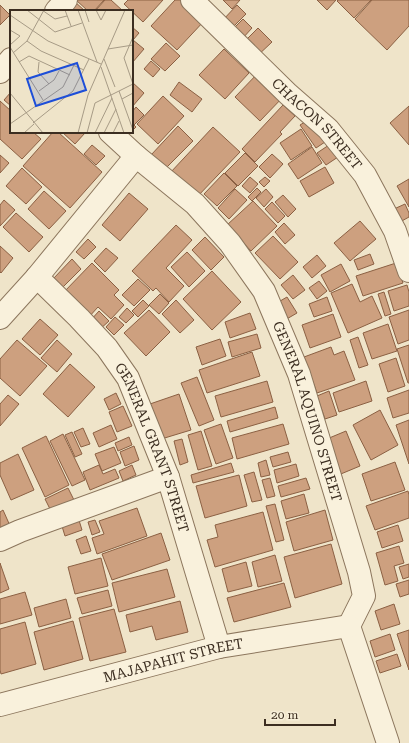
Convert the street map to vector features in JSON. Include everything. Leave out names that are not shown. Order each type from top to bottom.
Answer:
[{"type":"street","points":[[57,10],[66,0]]},
{"type":"street","name":"CHACON STREET","points":[[192,0],[288,94],[328,129],[365,175],[395,231],[409,271]]},
{"type":"street","points":[[0,72],[10,60]]},
{"type":"street","name":"GENERAL AQUINO STREET","points":[[111,133],[136,156],[195,204],[230,243],[264,291],[299,374],[359,572],[364,596],[348,626]]},
{"type":"street","points":[[0,318],[37,276],[136,156]]},
{"type":"street","name":"GENERAL GRANT STREET","points":[[37,276],[107,348],[128,378],[168,477],[219,647]]},
{"type":"street","points":[[0,540],[20,531],[168,477]]},
{"type":"street","points":[[348,626],[388,743]]},
{"type":"street","name":"MAJAPAHIT STREET","points":[[0,705],[219,647],[348,626]]},
{"type":"building","points":[[76,0],[104,0],[95,10],[87,10]]},
{"type":"building","points":[[105,0],[111,0],[122,10],[96,10]]},
{"type":"building","points":[[128,0],[163,0],[143,22],[133,13],[133,10],[130,10],[124,4]]},
{"type":"building","points":[[175,0],[183,0],[205,20],[177,50],[151,26]]},
{"type":"building","points":[[223,0],[240,0],[232,9]]},
{"type":"building","points":[[317,0],[336,0],[327,10]]},
{"type":"building","points":[[371,0],[354,18],[337,1]]},
{"type":"building","points":[[372,0],[409,0],[409,26],[387,50],[355,19]]},
{"type":"building","points":[[74,1],[84,10],[66,10]]},
{"type":"building","points":[[0,5],[10,15],[0,25]]},
{"type":"building","points":[[237,5],[246,14],[231,29],[222,21]]},
{"type":"building","points":[[243,19],[252,28],[242,39],[233,29]]},
{"type":"building","points":[[133,28],[139,33],[133,40]]},
{"type":"building","points":[[258,28],[272,42],[255,58],[241,45]]},
{"type":"building","points":[[133,40],[144,49],[133,62]]},
{"type":"building","points":[[166,43],[180,56],[165,71],[151,59]]},
{"type":"building","points":[[224,49],[249,73],[225,99],[199,75]]},
{"type":"building","points":[[151,61],[160,69],[153,77],[144,69]]},
{"type":"building","points":[[260,71],[285,95],[260,121],[235,97]]},
{"type":"building","points":[[179,82],[202,99],[192,112],[170,95]]},
{"type":"building","points":[[133,83],[144,93],[133,106]]},
{"type":"building","points":[[10,93],[10,105],[4,100]]},
{"type":"building","points":[[163,96],[184,116],[158,144],[137,124]]},
{"type":"building","points":[[0,101],[10,110],[10,133],[34,133],[41,139],[22,159],[0,139]]},
{"type":"building","points":[[283,105],[295,116],[280,132],[282,134],[255,162],[242,149]]},
{"type":"building","points":[[409,106],[409,145],[390,123]]},
{"type":"building","points":[[136,107],[144,115],[134,125],[136,127],[133,130],[133,111]]},
{"type":"building","points":[[313,117],[328,140],[316,148],[300,125]]},
{"type":"building","points":[[178,126],[193,141],[165,169],[151,155]]},
{"type":"building","points":[[213,127],[240,152],[196,198],[170,173]]},
{"type":"building","points":[[301,129],[312,146],[291,160],[280,143]]},
{"type":"building","points":[[52,133],[59,133],[102,172],[70,208],[23,166]]},
{"type":"building","points":[[63,133],[85,133],[75,144]]},
{"type":"building","points":[[332,143],[341,155],[326,165],[317,153]]},
{"type":"building","points":[[92,145],[105,156],[96,165],[84,154]]},
{"type":"building","points":[[312,147],[322,163],[298,179],[288,164]]},
{"type":"building","points":[[245,153],[258,166],[238,186],[225,173]]},
{"type":"building","points":[[272,154],[283,164],[270,178],[259,167]]},
{"type":"building","points":[[0,155],[9,163],[0,173]]},
{"type":"building","points":[[325,167],[334,183],[309,197],[300,181]]},
{"type":"building","points":[[22,168],[42,187],[26,204],[6,186]]},
{"type":"building","points":[[224,173],[237,186],[217,206],[204,194]]},
{"type":"building","points":[[250,177],[258,184],[250,193],[242,186]]},
{"type":"building","points":[[265,177],[270,181],[264,187],[259,182]]},
{"type":"building","points":[[409,179],[409,207],[397,186]]},
{"type":"building","points":[[257,188],[261,192],[252,201],[248,197]]},
{"type":"building","points":[[235,189],[247,200],[229,219],[218,208]]},
{"type":"building","points":[[266,189],[273,197],[264,207],[256,198]]},
{"type":"building","points":[[44,191],[66,211],[49,229],[28,209]]},
{"type":"building","points":[[129,193],[148,209],[120,241],[102,225]]},
{"type":"building","points":[[283,195],[296,209],[288,217],[275,202]]},
{"type":"building","points":[[4,200],[15,210],[0,226],[0,205]]},
{"type":"building","points":[[253,201],[277,226],[251,251],[227,225]]},
{"type":"building","points":[[272,202],[285,216],[278,223],[265,209]]},
{"type":"building","points":[[405,204],[409,217],[400,222],[394,209]]},
{"type":"building","points":[[16,213],[43,237],[29,252],[3,227]]},
{"type":"building","points":[[360,221],[376,239],[350,261],[334,243]]},
{"type":"building","points":[[284,223],[295,235],[285,244],[275,232]]},
{"type":"building","points":[[176,225],[192,240],[166,268],[184,286],[169,302],[156,288],[153,291],[132,271]]},
{"type":"building","points":[[273,236],[298,262],[280,279],[255,253]]},
{"type":"building","points":[[205,237],[224,257],[211,270],[192,250]]},
{"type":"building","points":[[88,239],[96,247],[84,259],[76,252]]},
{"type":"building","points":[[0,246],[13,258],[1,273],[0,272]]},
{"type":"building","points":[[106,248],[118,258],[105,272],[94,261]]},
{"type":"building","points":[[187,252],[205,271],[189,287],[171,267]]},
{"type":"building","points":[[370,254],[374,264],[358,270],[354,260]]},
{"type":"building","points":[[317,255],[326,266],[312,278],[303,267]]},
{"type":"building","points":[[72,259],[81,269],[62,288],[53,279]]},
{"type":"building","points":[[92,263],[119,290],[114,295],[124,305],[111,319],[98,307],[88,318],[63,293]]},
{"type":"building","points":[[396,263],[403,283],[363,296],[356,276]]},
{"type":"building","points":[[341,264],[350,281],[330,292],[321,275]]},
{"type":"building","points":[[212,271],[241,302],[212,330],[183,299]]},
{"type":"building","points":[[293,275],[305,290],[293,299],[281,285]]},
{"type":"building","points":[[138,279],[150,290],[134,306],[122,295]]},
{"type":"building","points":[[319,281],[327,291],[317,299],[309,288]]},
{"type":"building","points":[[352,284],[360,302],[372,296],[382,318],[348,333],[331,293]]},
{"type":"building","points":[[407,285],[409,292],[409,306],[394,311],[388,291]]},
{"type":"building","points":[[384,292],[391,314],[385,316],[378,294]]},
{"type":"building","points":[[160,294],[169,303],[159,314],[149,305]]},
{"type":"building","points":[[287,297],[297,313],[285,320],[275,304]]},
{"type":"building","points":[[327,297],[332,311],[314,317],[309,304]]},
{"type":"building","points":[[143,300],[149,306],[138,317],[132,311]]},
{"type":"building","points":[[176,300],[194,320],[180,333],[162,314]]},
{"type":"building","points":[[127,308],[134,315],[126,323],[119,317]]},
{"type":"building","points":[[149,310],[170,332],[146,356],[124,333]]},
{"type":"building","points":[[409,310],[409,340],[398,344],[389,317]]},
{"type":"building","points":[[99,311],[109,321],[99,330],[90,321]]},
{"type":"building","points":[[250,313],[256,329],[230,338],[225,322]]},
{"type":"building","points":[[333,314],[341,337],[310,348],[302,325]]},
{"type":"building","points":[[115,317],[124,325],[114,335],[106,327]]},
{"type":"building","points":[[40,319],[58,335],[40,355],[22,339]]},
{"type":"building","points":[[388,324],[397,351],[372,359],[363,333]]},
{"type":"building","points":[[257,334],[261,348],[232,357],[228,342]]},
{"type":"building","points":[[358,337],[368,365],[359,368],[350,340]]},
{"type":"building","points":[[220,339],[226,356],[202,365],[196,347]]},
{"type":"building","points":[[17,340],[47,366],[20,396],[0,378],[0,359]]},
{"type":"building","points":[[57,340],[72,354],[57,372],[41,358]]},
{"type":"building","points":[[409,345],[409,383],[408,383],[397,349]]},
{"type":"building","points":[[331,347],[334,355],[344,351],[355,380],[317,393],[304,357]]},
{"type":"building","points":[[252,352],[260,376],[207,393],[199,370]]},
{"type":"building","points":[[396,358],[405,386],[388,392],[379,364]]},
{"type":"building","points":[[70,364],[95,387],[68,417],[43,394]]},
{"type":"building","points":[[197,377],[214,420],[199,426],[181,383]]},
{"type":"building","points":[[267,381],[273,402],[221,417],[215,396]]},
{"type":"building","points":[[366,381],[372,401],[339,412],[333,393]]},
{"type":"building","points":[[409,390],[409,413],[393,418],[387,398]]},
{"type":"building","points":[[329,391],[337,415],[325,419],[317,396]]},
{"type":"building","points":[[116,393],[121,404],[109,410],[104,399]]},
{"type":"building","points":[[179,394],[191,430],[158,440],[147,405]]},
{"type":"building","points":[[8,395],[19,404],[0,426],[0,404]]},
{"type":"building","points":[[123,406],[132,426],[117,432],[109,412]]},
{"type":"building","points":[[275,407],[278,418],[230,432],[227,421]]},
{"type":"building","points":[[380,410],[398,445],[371,460],[353,425]]},
{"type":"building","points":[[409,420],[409,464],[396,425]]},
{"type":"building","points":[[221,424],[233,458],[216,464],[204,430]]},
{"type":"building","points":[[283,424],[289,444],[237,459],[232,438]]},
{"type":"building","points":[[111,425],[117,439],[99,447],[93,433]]},
{"type":"building","points":[[83,428],[90,444],[81,447],[74,432]]},
{"type":"building","points":[[201,431],[212,466],[198,470],[188,435]]},
{"type":"building","points":[[346,431],[360,466],[336,476],[322,441]]},
{"type":"building","points":[[72,432],[82,454],[75,457],[65,435]]},
{"type":"building","points":[[63,434],[85,480],[72,486],[50,441]]},
{"type":"building","points":[[46,436],[69,485],[45,497],[22,448]]},
{"type":"building","points":[[129,437],[132,445],[118,451],[115,443]]},
{"type":"building","points":[[182,439],[188,462],[180,465],[174,441]]},
{"type":"building","points":[[134,446],[139,460],[125,466],[120,452]]},
{"type":"building","points":[[114,447],[121,463],[102,471],[95,454]]},
{"type":"building","points":[[288,452],[291,462],[273,467],[270,457]]},
{"type":"building","points":[[18,454],[34,490],[11,500],[0,475],[0,463]]},
{"type":"building","points":[[266,460],[270,475],[261,477],[258,463]]},
{"type":"building","points":[[395,462],[405,490],[371,501],[362,474]]},
{"type":"building","points":[[231,463],[234,472],[193,483],[191,475]]},
{"type":"building","points":[[296,464],[299,476],[277,483],[274,470]]},
{"type":"building","points":[[99,465],[103,474],[115,469],[119,478],[90,490],[83,472]]},
{"type":"building","points":[[132,465],[136,475],[123,481],[119,471]]},
{"type":"building","points":[[254,472],[262,500],[252,502],[244,475]]},
{"type":"building","points":[[239,475],[247,506],[205,518],[196,486]]},
{"type":"building","points":[[270,478],[275,496],[267,498],[262,480]]},
{"type":"building","points":[[306,478],[310,489],[281,497],[278,486]]},
{"type":"building","points":[[68,488],[75,502],[52,513],[45,499]]},
{"type":"building","points":[[408,491],[409,518],[375,530],[366,506]]},
{"type":"building","points":[[304,494],[309,513],[286,519],[281,501]]},
{"type":"building","points":[[275,504],[284,540],[276,542],[266,506]]},
{"type":"building","points":[[137,508],[147,536],[97,554],[92,538],[104,534],[99,521]]},
{"type":"building","points":[[3,510],[11,528],[0,533],[0,512]]},
{"type":"building","points":[[325,510],[333,540],[294,551],[286,522]]},
{"type":"building","points":[[263,512],[273,550],[215,567],[207,540],[218,537],[215,525]]},
{"type":"building","points":[[78,517],[82,530],[65,536],[61,523]]},
{"type":"building","points":[[95,520],[100,532],[92,535],[88,522]]},
{"type":"building","points":[[398,525],[403,541],[382,548],[377,532]]},
{"type":"building","points":[[161,533],[170,560],[112,580],[102,554]]},
{"type":"building","points":[[86,536],[91,551],[81,554],[76,540]]},
{"type":"building","points":[[331,544],[342,584],[295,598],[284,557]]},
{"type":"building","points":[[399,546],[404,563],[394,566],[398,581],[385,585],[376,553]]},
{"type":"building","points":[[275,555],[282,581],[258,587],[252,562]]},
{"type":"building","points":[[101,558],[108,586],[75,594],[68,567]]},
{"type":"building","points":[[246,562],[252,586],[228,592],[222,569]]},
{"type":"building","points":[[0,563],[9,589],[0,593]]},
{"type":"building","points":[[409,564],[409,577],[403,579],[399,567]]},
{"type":"building","points":[[167,569],[175,597],[119,612],[112,583]]},
{"type":"building","points":[[409,580],[409,594],[400,597],[396,584]]},
{"type":"building","points":[[284,583],[291,607],[234,622],[227,598]]},
{"type":"building","points":[[108,590],[112,606],[82,614],[77,598]]},
{"type":"building","points":[[25,592],[32,615],[0,624],[0,599]]},
{"type":"building","points":[[66,599],[71,618],[39,627],[34,608]]},
{"type":"building","points":[[180,601],[188,632],[156,640],[152,626],[130,632],[126,615]]},
{"type":"building","points":[[394,604],[400,624],[381,630],[375,611]]},
{"type":"building","points":[[114,609],[126,652],[90,661],[79,618]]},
{"type":"building","points":[[73,621],[83,659],[44,670],[34,632]]},
{"type":"building","points":[[25,622],[36,664],[1,674],[0,629]]},
{"type":"building","points":[[409,630],[409,670],[397,634]]},
{"type":"building","points":[[390,634],[395,650],[375,657],[370,641]]},
{"type":"building","points":[[397,654],[401,666],[380,673],[376,661]]}]
